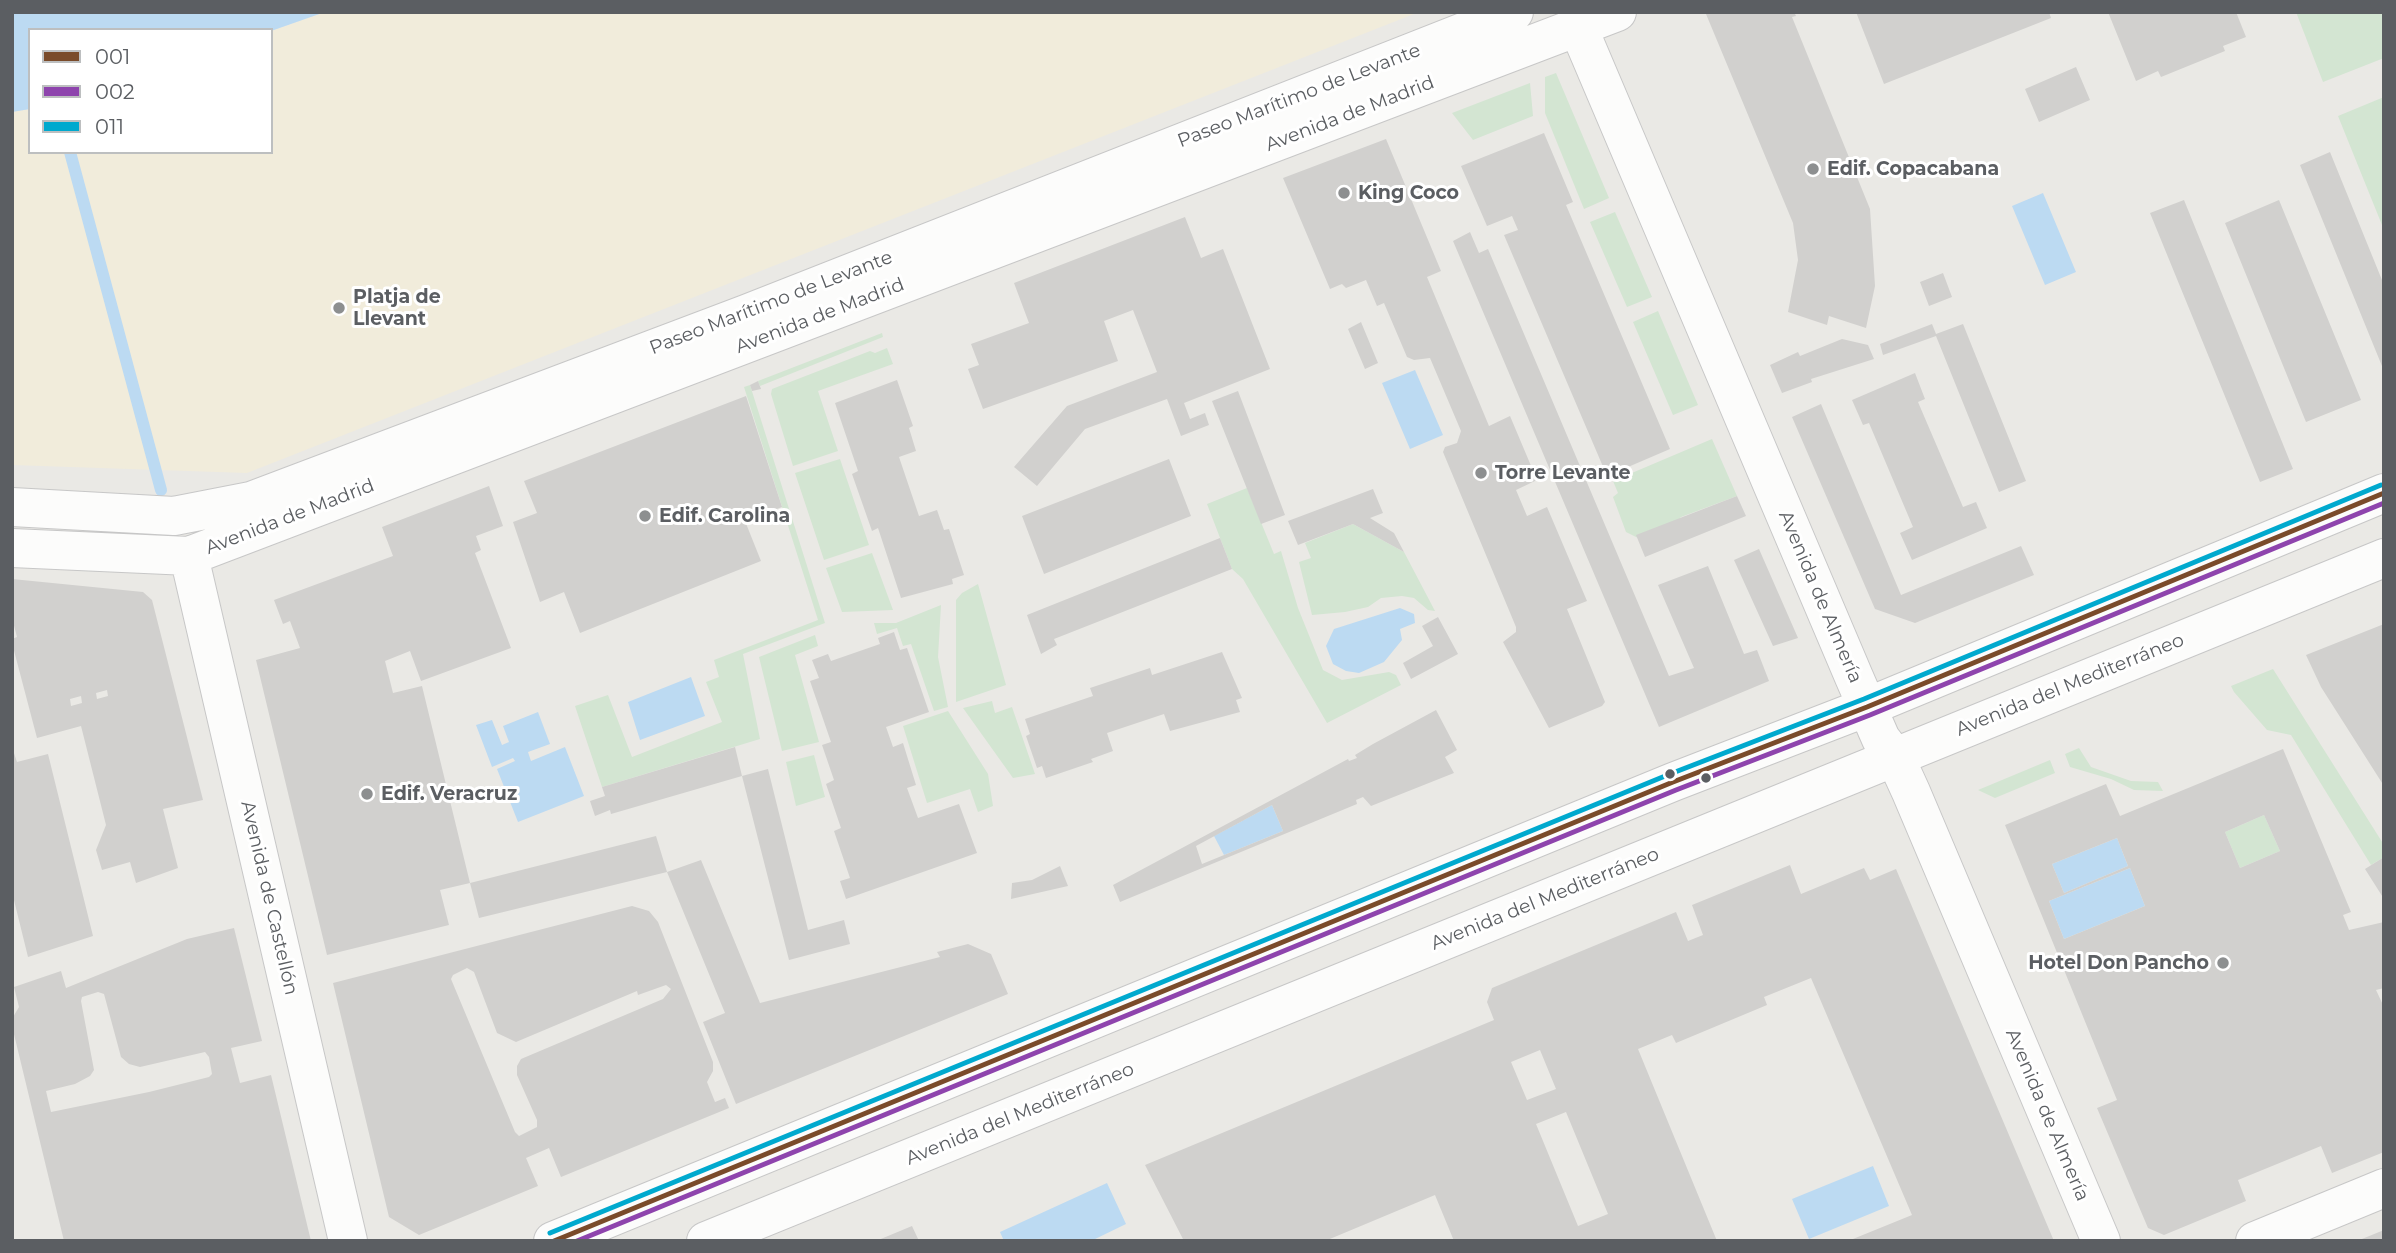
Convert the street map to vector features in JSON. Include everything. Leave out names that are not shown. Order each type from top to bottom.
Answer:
[{"type":"street","name":"Paseo Marítimo de Levante","points":[[12,507],[174,516],[251,501],[746,314],[1514,12]]},
{"type":"street","name":"Avenida de Madrid","points":[[12,548],[189,556],[1617,12]]},
{"type":"street","name":"Avenida de Almería","points":[[1578,27],[1867,707],[1881,739],[1895,757],[2101,1241]]},
{"type":"street","points":[[553,1241],[1673,782],[1867,707],[2384,493]]},
{"type":"street","name":"Avenida de Castellón","points":[[189,556],[348,1241]]},
{"type":"street","name":"Avenida del Mediterráneo","points":[[706,1241],[2384,558]]},
{"type":"street","points":[[2255,1241],[2384,1188]]},
{"type":"green space","points":[[2296,12],[2384,12],[2384,58],[2323,82]]},
{"type":"green space","points":[[1556,73],[1609,198],[1584,209],[1545,113],[1545,77]]},
{"type":"green space","points":[[1530,83],[1533,116],[1473,140],[1452,113]]},
{"type":"green space","points":[[2384,97],[2384,230],[2338,116]]},
{"type":"green space","points":[[1615,212],[1652,297],[1627,307],[1590,222]]},
{"type":"green space","points":[[1658,311],[1698,405],[1673,415],[1633,322]]},
{"type":"green space","points":[[882,333],[883,337],[760,386],[758,381]]},
{"type":"green space","points":[[887,348],[893,364],[818,391],[838,451],[793,466],[771,394],[772,389],[870,351],[875,353]]},
{"type":"green space","points":[[750,385],[825,623],[743,654],[760,739],[602,787],[575,706],[608,695],[632,757],[722,722],[706,682],[719,677],[714,660],[818,620],[744,387]]},
{"type":"green space","points":[[1712,439],[1737,496],[1681,517],[1671,528],[1644,541],[1626,532],[1613,497],[1618,493],[1613,481]]},
{"type":"green space","points":[[840,459],[869,545],[824,560],[795,473]]},
{"type":"green space","points":[[1247,488],[1274,554],[1281,551],[1298,608],[1323,670],[1342,680],[1389,672],[1396,675],[1401,685],[1327,723],[1243,579],[1232,569],[1207,504]]},
{"type":"green space","points":[[1353,524],[1404,552],[1435,611],[1428,610],[1414,598],[1402,596],[1381,598],[1368,607],[1345,612],[1312,615],[1299,562],[1311,558],[1305,543]]},
{"type":"green space","points":[[872,553],[893,610],[842,612],[826,568]]},
{"type":"green space","points":[[978,584],[1006,685],[956,702],[956,600],[962,593]]},
{"type":"green space","points":[[941,605],[938,657],[948,707],[934,711],[911,644],[903,646],[897,628],[877,634],[874,623],[896,623]]},
{"type":"green space","points":[[815,635],[818,646],[795,655],[819,742],[782,751],[759,657]]},
{"type":"green space","points":[[2273,669],[2384,845],[2384,857],[2371,865],[2291,735],[2267,730],[2231,686]]},
{"type":"green space","points":[[992,701],[995,713],[1012,707],[1035,774],[1013,778],[963,708]]},
{"type":"green space","points":[[948,711],[988,774],[993,806],[978,812],[970,789],[927,803],[903,726]]},
{"type":"green space","points":[[2079,748],[2091,767],[2131,781],[2158,782],[2163,791],[2134,790],[2111,779],[2070,767],[2065,754]]},
{"type":"green space","points":[[814,755],[825,797],[796,806],[786,762]]},
{"type":"green space","points":[[2050,760],[2055,773],[1995,798],[1978,790]]},
{"type":"green space","points":[[2264,815],[2280,851],[2240,868],[2225,832]]},
{"type":"sand","name":"Platja de Llevant","points":[[325,12],[1419,12],[247,473],[12,465],[12,112],[28,109],[28,154],[273,154],[273,30]]},
{"type":"water","points":[[12,12],[325,12],[273,30],[273,28],[28,28],[28,109],[12,112]]},
{"type":"water","points":[[2043,193],[2076,272],[2045,285],[2012,206]]},
{"type":"water","points":[[1415,370],[1443,435],[1410,449],[1382,383]]},
{"type":"water","points":[[1400,608],[1414,614],[1415,623],[1400,629],[1402,640],[1384,662],[1359,673],[1346,671],[1333,664],[1326,646],[1334,629]]},
{"type":"water","points":[[691,677],[705,716],[640,740],[628,702]]},
{"type":"water","points":[[538,712],[550,744],[528,752],[531,761],[565,747],[584,796],[518,822],[497,769],[515,761],[513,758],[492,767],[476,725],[492,720],[502,745],[509,742],[503,726]]},
{"type":"water","points":[[1272,805],[1283,831],[1224,855],[1214,836]]},
{"type":"water","points":[[2117,838],[2128,866],[2064,893],[2052,864]]},
{"type":"water","points":[[2130,868],[2145,906],[2064,939],[2049,901]]},
{"type":"water","points":[[1873,1166],[1889,1206],[1809,1239],[1792,1199]]},
{"type":"water","points":[[1107,1183],[1126,1224],[1091,1241],[1004,1241],[1000,1232]]},
{"type":"building","name":"Edif. Copacabana","points":[[1794,12],[1796,16],[1792,17],[1870,209],[1875,286],[1866,328],[1829,316],[1827,325],[1788,312],[1798,260],[1793,223],[1706,14]]},
{"type":"building","points":[[1856,12],[2049,12],[2051,18],[1884,84]]},
{"type":"building","points":[[2108,12],[2236,12],[2246,37],[2223,46],[2225,51],[2161,77],[2158,71],[2136,81]]},
{"type":"building","points":[[2076,67],[2090,100],[2039,122],[2025,89]]},
{"type":"building","points":[[1544,133],[1573,202],[1566,205],[1670,449],[1607,476],[1504,235],[1518,230],[1512,216],[1487,226],[1461,166]]},
{"type":"building","name":"Torre Levante","points":[[1386,139],[1441,271],[1427,277],[1489,426],[1510,416],[1537,480],[1516,490],[1527,516],[1547,507],[1587,601],[1567,609],[1605,702],[1602,706],[1549,728],[1503,642],[1516,632],[1516,627],[1443,452],[1445,447],[1457,443],[1461,431],[1430,358],[1414,360],[1407,357],[1384,303],[1377,306],[1366,280],[1346,288],[1342,284],[1330,289],[1283,178]]},
{"type":"building","points":[[2330,152],[2384,285],[2384,371],[2300,165]]},
{"type":"building","points":[[2184,200],[2293,469],[2260,482],[2150,213]]},
{"type":"building","points":[[2279,200],[2361,400],[2306,422],[2225,223]]},
{"type":"building","points":[[1185,217],[1201,258],[1223,249],[1270,369],[1184,403],[1190,419],[1205,413],[1209,425],[1181,436],[1167,399],[1085,429],[1037,486],[1014,467],[1067,406],[1157,372],[1133,310],[1104,321],[1118,361],[983,409],[968,369],[979,365],[971,344],[1029,323],[1014,283]]},
{"type":"building","points":[[1470,232],[1479,253],[1488,249],[1669,676],[1694,668],[1658,585],[1708,566],[1744,654],[1757,650],[1769,681],[1659,727],[1453,241]]},
{"type":"building","points":[[1943,273],[1952,297],[1929,306],[1920,282]]},
{"type":"building","points":[[1361,322],[1378,363],[1365,369],[1348,329]]},
{"type":"building","points":[[1932,324],[1936,334],[1963,324],[2026,481],[1999,492],[1936,336],[1883,355],[1880,344]]},
{"type":"building","points":[[1842,339],[1868,345],[1874,359],[1811,379],[1812,382],[1782,393],[1770,365],[1798,352],[1800,356]]},
{"type":"building","points":[[1915,373],[1925,399],[1918,402],[1963,507],[1976,502],[1987,528],[1912,560],[1900,533],[1913,527],[1869,423],[1863,425],[1852,400]]},
{"type":"building","points":[[897,380],[913,426],[909,428],[916,451],[899,457],[919,516],[937,510],[944,530],[949,529],[964,575],[952,579],[953,584],[901,598],[878,528],[872,531],[852,474],[858,471],[835,403]]},
{"type":"building","points":[[758,381],[761,389],[752,391],[750,385]]},
{"type":"building","points":[[1238,391],[1285,515],[1261,524],[1212,401]]},
{"type":"building","name":"Edif. Carolina","points":[[746,396],[782,507],[745,521],[761,561],[580,633],[564,592],[540,602],[513,522],[537,513],[524,481]]},
{"type":"building","points":[[1821,404],[1901,595],[2021,546],[2034,575],[1915,623],[1875,609],[1792,417]]},
{"type":"building","points":[[1169,459],[1191,516],[1044,574],[1022,516]]},
{"type":"building","name":"Edif. Veracruz","points":[[489,486],[503,526],[476,536],[481,550],[475,553],[511,648],[421,681],[410,651],[385,661],[393,693],[422,686],[470,883],[440,890],[449,925],[327,955],[256,660],[300,648],[290,621],[283,624],[274,600],[393,556],[382,527]]},
{"type":"building","points":[[1373,489],[1383,513],[1370,518],[1394,533],[1404,552],[1353,524],[1298,545],[1288,521]]},
{"type":"building","points":[[1737,496],[1746,516],[1645,557],[1636,535]]},
{"type":"building","points":[[1220,538],[1232,569],[1054,639],[1057,645],[1041,654],[1027,615]]},
{"type":"building","points":[[1759,549],[1798,638],[1773,646],[1734,560]]},
{"type":"building","points":[[12,579],[143,592],[152,600],[203,800],[163,809],[178,868],[136,883],[130,862],[102,870],[96,850],[106,825],[81,726],[37,738],[12,643],[12,639],[17,637],[12,618]],"holes":[[[107,690],[108,696],[97,699],[96,693]],[[81,696],[82,703],[71,706],[70,699]]]},
{"type":"building","points":[[1438,617],[1458,654],[1411,679],[1403,663],[1433,646],[1422,626]]},
{"type":"building","points":[[2384,624],[2384,786],[2321,687],[2306,655]]},
{"type":"building","points":[[894,632],[900,650],[907,648],[929,712],[886,727],[893,747],[903,743],[916,785],[907,788],[918,818],[959,804],[977,853],[846,899],[840,881],[850,878],[834,831],[841,828],[826,784],[834,780],[822,745],[831,742],[810,681],[819,678],[812,660],[828,654],[831,661],[880,644],[878,638]]},
{"type":"building","points":[[1222,652],[1242,698],[1236,700],[1240,712],[1170,731],[1164,714],[1107,733],[1113,751],[1091,759],[1093,762],[1046,778],[1042,766],[1037,768],[1026,736],[1030,734],[1025,719],[1093,696],[1090,688],[1150,668],[1152,675]]},
{"type":"building","points":[[1436,710],[1457,750],[1445,757],[1454,773],[1371,806],[1363,797],[1356,800],[1357,804],[1120,902],[1113,885],[1348,759],[1357,758],[1355,755]],"holes":[[[1272,805],[1283,831],[1202,864],[1196,846]]]},
{"type":"building","points":[[12,747],[17,762],[48,754],[93,936],[28,957],[12,892]]},
{"type":"building","points":[[735,747],[742,776],[611,814],[610,810],[595,816],[590,801],[605,796],[602,787]]},
{"type":"building","name":"Hotel Don Pancho","points":[[2283,749],[2351,912],[2343,915],[2349,930],[2384,922],[2384,988],[2376,990],[2384,1007],[2384,1152],[2332,1173],[2321,1146],[2238,1180],[2246,1201],[2164,1235],[2148,1228],[2097,1108],[2117,1100],[2005,825],[2106,784],[2120,816]],"holes":[[[2264,815],[2280,851],[2240,868],[2225,832]],[[2117,838],[2128,866],[2064,893],[2052,864]],[[2130,868],[2145,906],[2064,939],[2049,901]]]},
{"type":"building","points":[[768,769],[808,930],[844,920],[850,944],[789,960],[742,776]]},
{"type":"building","points":[[656,836],[667,872],[479,918],[470,883]]},
{"type":"building","points":[[2384,857],[2384,899],[2365,869]]},
{"type":"building","points":[[701,860],[760,1003],[940,957],[937,952],[968,944],[991,954],[1008,994],[736,1104],[703,1022],[725,1013],[667,872]]},
{"type":"building","points":[[1790,865],[1801,894],[1864,868],[1870,880],[1896,869],[2054,1241],[1848,1241],[1912,1215],[1811,978],[1764,997],[1767,1005],[1676,1043],[1672,1035],[1638,1049],[1717,1241],[1454,1241],[1435,1195],[1325,1241],[1184,1241],[1145,1165],[1494,1020],[1487,1002],[1492,988],[1676,912],[1688,941],[1703,935],[1692,905]],"holes":[[[1540,1050],[1556,1089],[1527,1100],[1511,1062]],[[1566,1112],[1608,1214],[1578,1226],[1536,1124]]]},
{"type":"building","points":[[1060,866],[1068,886],[1011,899],[1012,883],[1032,880]]},
{"type":"building","points":[[632,906],[649,911],[658,922],[713,1062],[713,1071],[707,1082],[715,1102],[725,1098],[729,1108],[561,1177],[549,1148],[526,1158],[538,1186],[419,1235],[389,1217],[333,983]],"holes":[[[467,968],[474,972],[497,1033],[516,1042],[637,991],[638,995],[666,985],[671,989],[663,999],[521,1059],[517,1066],[517,1075],[537,1120],[537,1127],[519,1136],[451,979],[453,975]]]},
{"type":"building","points":[[234,928],[262,1041],[231,1048],[240,1083],[271,1075],[311,1241],[64,1241],[12,1026],[13,1017],[19,1007],[14,987],[61,971],[66,988],[187,939]],"holes":[[[98,992],[104,994],[121,1057],[129,1064],[140,1067],[205,1052],[209,1057],[212,1074],[149,1092],[51,1112],[46,1091],[75,1084],[90,1076],[94,1070],[81,1001],[82,997]]]},
{"type":"building","points":[[912,1226],[919,1241],[876,1241]]},
{"type":"building","points":[[2384,1230],[2384,1241],[2357,1241]]},
{"type":"waterway","points":[[71,154],[161,490]]},
{"type":"transit line","name":"011","points":[[550,1233],[1670,774],[1864,699],[2381,485]]},
{"type":"transit line","name":"001","points":[[554,1241],[1673,782],[1867,707],[2384,493]]},
{"type":"transit line","name":"002","points":[[577,1241],[2384,503]]},
{"type":"place","name":"Edif. Copacabana","points":[[1813,169]]},
{"type":"place","name":"King Coco","points":[[1344,193]]},
{"type":"place","name":"Platja de Llevant","points":[[339,308]]},
{"type":"place","name":"Torre Levante","points":[[1481,473]]},
{"type":"place","name":"Edif. Carolina","points":[[645,516]]},
{"type":"place","name":"Edif. Veracruz","points":[[367,794]]},
{"type":"place","name":"Hotel Don Pancho","points":[[2223,963]]}]
